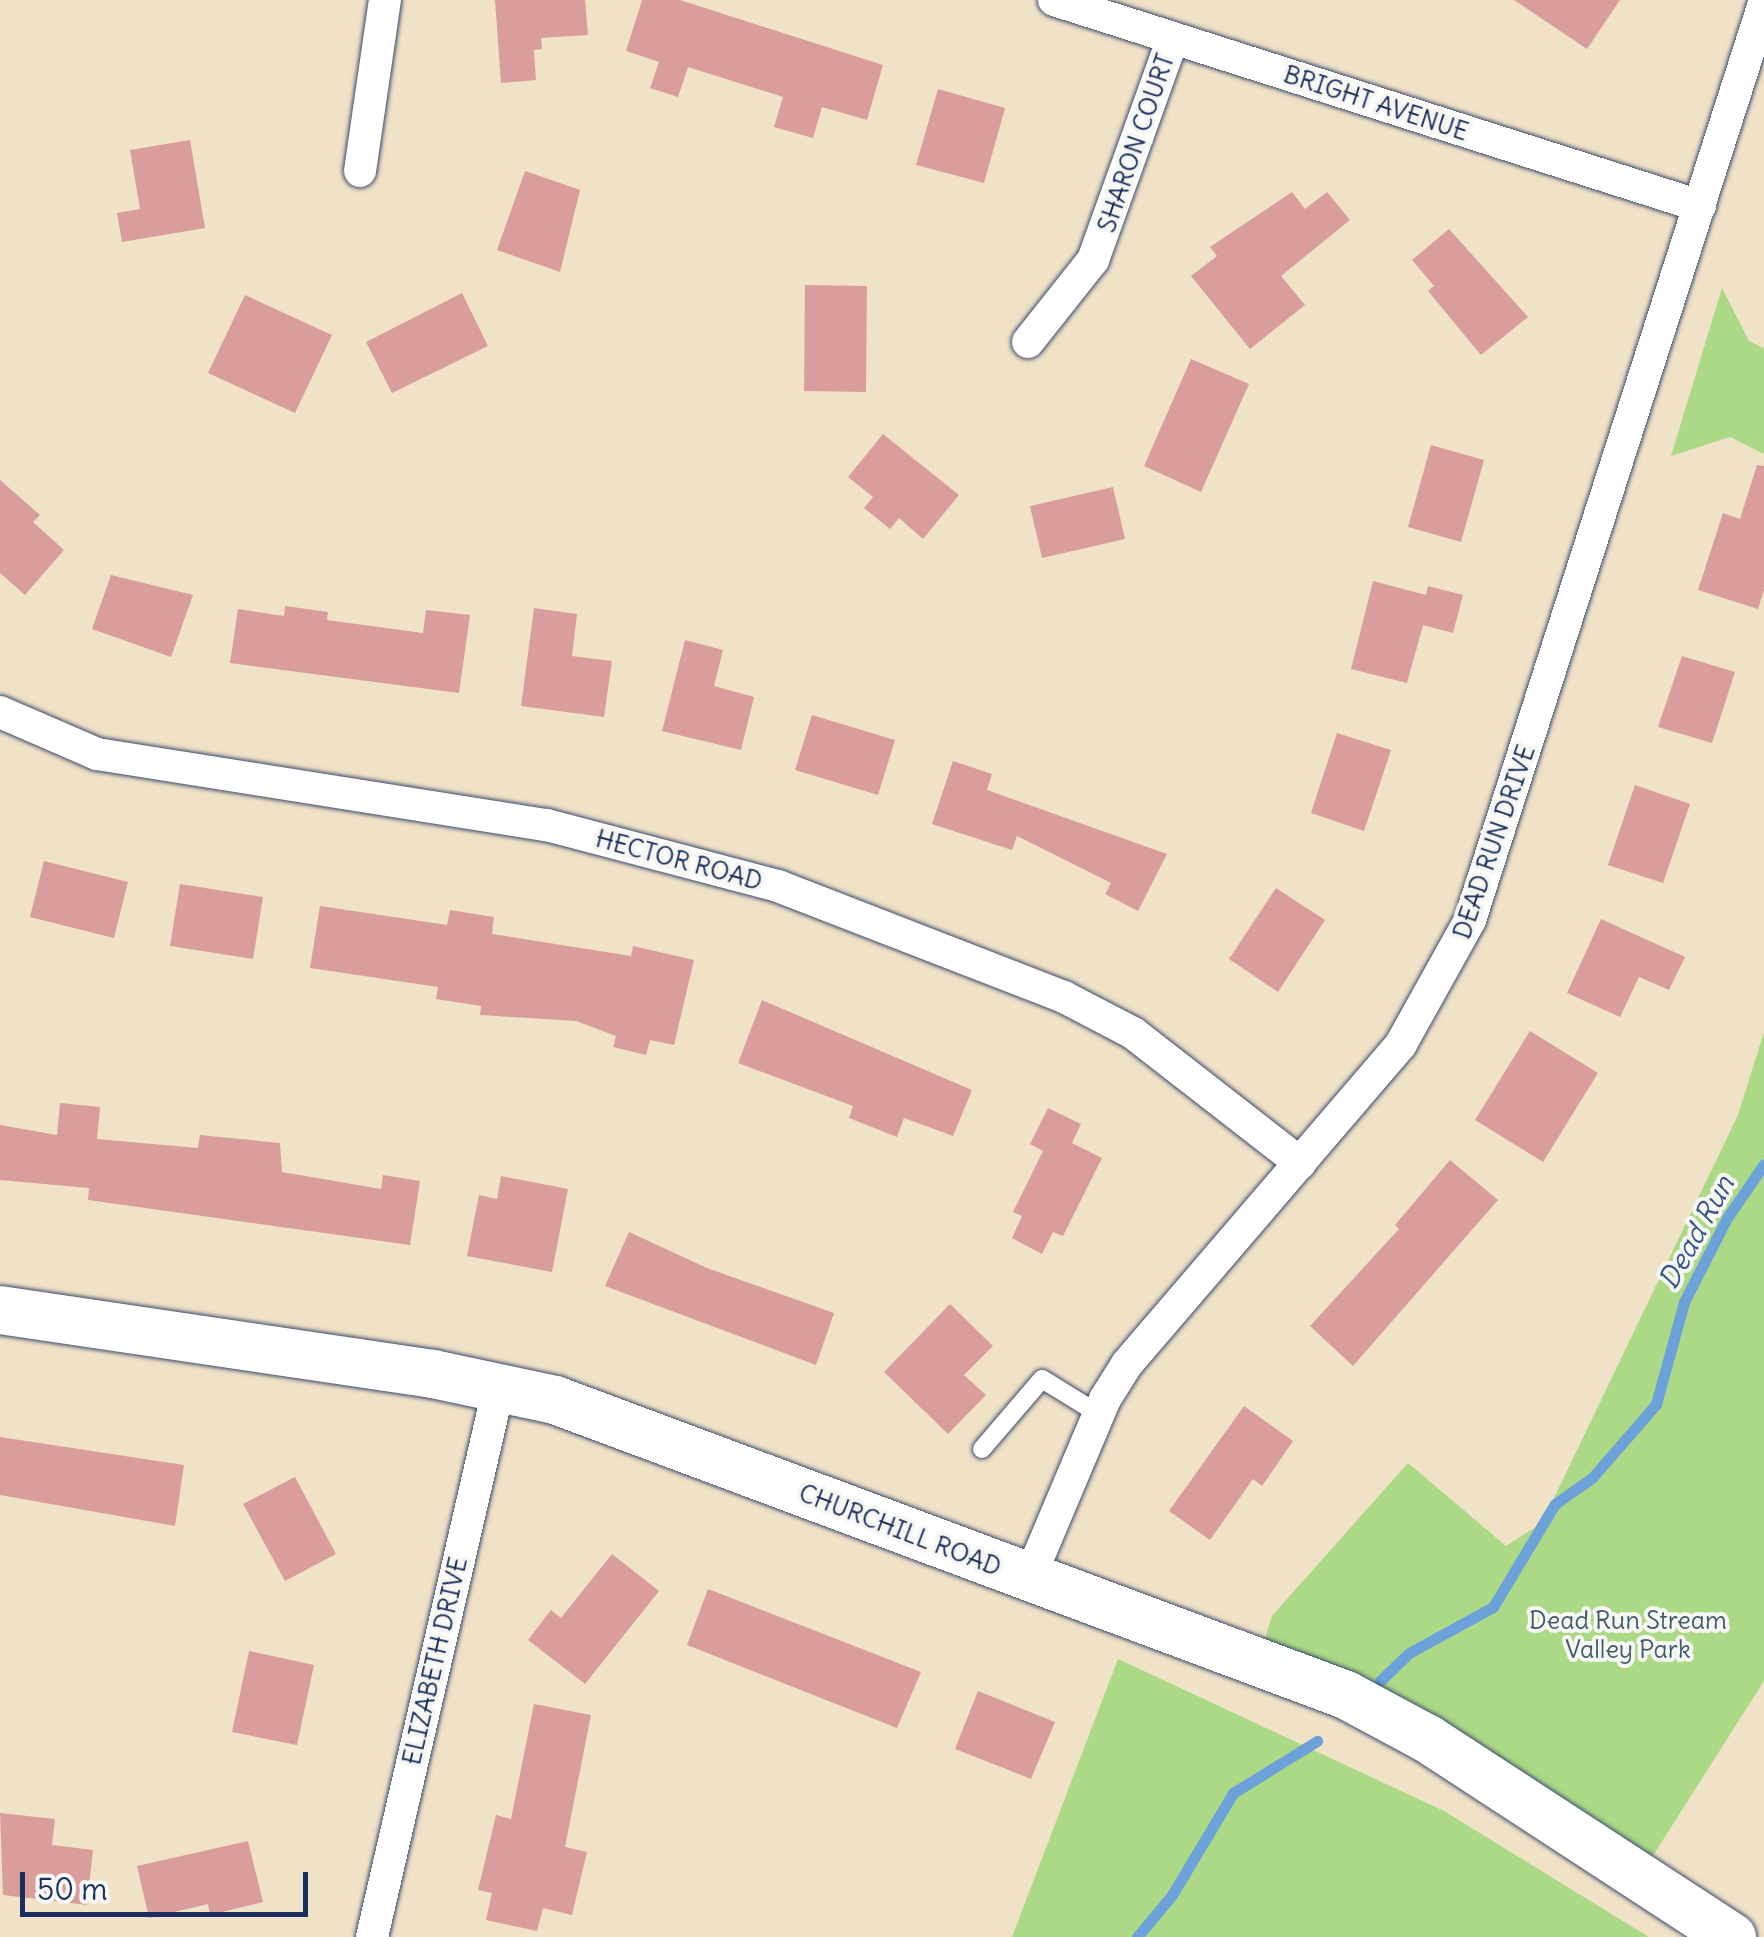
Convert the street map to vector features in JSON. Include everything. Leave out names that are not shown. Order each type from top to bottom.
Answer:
[{"type":"street","points":[[360,171],[385,0]]},
{"type":"street","name":"BRIGHT AVENUE","points":[[1054,0],[1700,206]]},
{"type":"street","name":"DEAD RUN DRIVE","points":[[1029,1579],[1099,1414],[1127,1364],[1401,1044],[1470,920],[1764,2]]},
{"type":"street","name":"SHARON COURT","points":[[1028,342],[1093,260],[1173,38]]},
{"type":"street","name":"HECTOR ROAD","points":[[0,712],[114,758],[547,826],[778,886],[1064,996],[1116,1024],[1300,1163]]},
{"type":"street","name":"CHURCHILL ROAD","points":[[0,1310],[499,1386],[555,1400],[1346,1695],[1428,1739],[1732,1937]]},
{"type":"street","name":"ELIZABETH DRIVE","points":[[372,1937],[499,1386]]},
{"type":"lane","points":[[982,1449],[1042,1379],[1099,1414]]},
{"type":"green space","points":[[1722,288],[1749,341],[1764,348],[1764,454],[1730,437],[1671,456]]},
{"type":"green space","name":"Dead Run Stream Valley Park","points":[[1764,1032],[1764,1681],[1647,1865],[1265,1639],[1272,1616],[1408,1463],[1506,1546],[1542,1523],[1738,1115]]},
{"type":"green space","points":[[1118,1659],[1444,1811],[1649,1937],[1012,1937]]},
{"type":"building","points":[[495,0],[585,0],[588,35],[541,38],[542,49],[534,50],[536,80],[501,83]]},
{"type":"building","points":[[642,0],[680,0],[883,65],[867,120],[822,107],[813,138],[774,127],[783,97],[688,67],[678,97],[650,88],[659,62],[626,51]]},
{"type":"building","points":[[1514,0],[1620,0],[1587,49]]},
{"type":"building","points":[[938,89],[1005,108],[984,183],[916,165]]},
{"type":"building","points":[[190,140],[205,228],[122,242],[117,213],[140,209],[130,150]]},
{"type":"building","points":[[525,171],[580,190],[560,272],[497,250]]},
{"type":"building","points":[[1292,192],[1305,209],[1327,192],[1350,220],[1281,276],[1305,305],[1250,349],[1191,276],[1217,256],[1210,247]]},
{"type":"building","points":[[1449,229],[1528,317],[1481,355],[1428,291],[1434,286],[1412,260]]},
{"type":"building","points":[[805,285],[867,286],[866,392],[804,391]]},
{"type":"building","points":[[462,293],[488,346],[392,393],[366,342]]},
{"type":"building","points":[[245,295],[332,335],[295,413],[208,373]]},
{"type":"building","points":[[1191,359],[1249,384],[1201,492],[1144,466]]},
{"type":"building","points":[[883,434],[959,495],[923,539],[899,518],[890,529],[864,508],[873,497],[848,477]]},
{"type":"building","points":[[1431,445],[1484,460],[1461,542],[1408,527]]},
{"type":"building","points":[[1757,465],[1764,466],[1764,590],[1758,609],[1698,590],[1723,513],[1740,519]]},
{"type":"building","points":[[0,480],[40,515],[33,522],[64,550],[25,595],[0,573]]},
{"type":"building","points":[[1113,487],[1125,539],[1042,558],[1030,506]]},
{"type":"building","points":[[111,575],[193,595],[171,657],[92,629]]},
{"type":"building","points":[[1373,581],[1426,595],[1428,586],[1463,595],[1453,633],[1423,625],[1407,683],[1351,669]]},
{"type":"building","points":[[285,606],[328,612],[327,620],[423,633],[426,610],[470,615],[459,693],[230,663],[238,609],[284,616]]},
{"type":"building","points":[[534,608],[577,614],[572,656],[612,661],[604,717],[521,706]]},
{"type":"building","points":[[685,640],[723,650],[714,686],[754,697],[741,750],[662,731]]},
{"type":"building","points":[[1682,656],[1735,672],[1712,743],[1658,727]]},
{"type":"building","points":[[812,715],[895,740],[878,795],[795,770]]},
{"type":"building","points":[[1337,733],[1391,750],[1364,831],[1311,813]]},
{"type":"building","points":[[953,761],[992,774],[987,790],[1167,854],[1138,911],[1105,894],[1111,883],[1017,836],[1012,850],[932,824]]},
{"type":"building","points":[[1635,785],[1690,804],[1663,883],[1608,865]]},
{"type":"building","points":[[44,861],[128,882],[114,938],[30,917]]},
{"type":"building","points":[[180,884],[263,897],[253,959],[170,946]]},
{"type":"building","points":[[1276,888],[1325,920],[1278,992],[1229,959]]},
{"type":"building","points":[[320,906],[447,925],[450,910],[494,917],[492,934],[631,956],[633,946],[694,960],[674,1045],[650,1040],[646,1055],[613,1047],[616,1036],[576,1021],[480,1015],[481,1006],[436,999],[438,987],[310,968]]},
{"type":"building","points":[[1601,919],[1685,957],[1669,990],[1639,977],[1620,1017],[1567,993]]},
{"type":"building","points":[[762,1000],[972,1090],[953,1136],[904,1118],[897,1137],[849,1118],[853,1106],[738,1063]]},
{"type":"building","points":[[1530,1031],[1598,1073],[1543,1162],[1475,1120]]},
{"type":"building","points":[[60,1103],[100,1107],[97,1139],[198,1148],[200,1135],[280,1143],[282,1172],[381,1189],[383,1175],[420,1181],[410,1245],[88,1200],[89,1188],[0,1180],[0,1125],[57,1135]]},
{"type":"building","points":[[1048,1108],[1081,1124],[1072,1143],[1102,1158],[1063,1236],[1053,1232],[1042,1254],[1012,1238],[1022,1216],[1013,1212],[1043,1151],[1030,1144]]},
{"type":"building","points":[[1450,1160],[1498,1200],[1353,1366],[1310,1326],[1399,1229],[1395,1225]]},
{"type":"building","points":[[501,1176],[568,1189],[552,1272],[467,1256],[479,1195],[497,1199]]},
{"type":"building","points":[[629,1232],[707,1268],[834,1313],[816,1365],[605,1286]]},
{"type":"building","points":[[950,1304],[993,1346],[964,1375],[986,1395],[948,1434],[884,1372]]},
{"type":"building","points":[[1244,1406],[1293,1441],[1262,1486],[1253,1479],[1210,1540],[1169,1511]]},
{"type":"building","points":[[0,1437],[184,1465],[175,1526],[0,1495]]},
{"type":"building","points":[[295,1477],[336,1554],[285,1581],[243,1504]]},
{"type":"building","points":[[612,1554],[659,1591],[585,1684],[528,1640],[551,1610],[561,1618]]},
{"type":"building","points":[[708,1589],[921,1672],[897,1728],[687,1645]]},
{"type":"building","points":[[249,1651],[314,1665],[297,1745],[232,1732]]},
{"type":"building","points":[[978,1691],[1055,1722],[1031,1779],[955,1749]]},
{"type":"building","points":[[534,1704],[591,1715],[565,1847],[587,1852],[572,1915],[543,1908],[537,1931],[486,1920],[492,1893],[478,1890],[496,1815],[511,1819]]},
{"type":"building","points":[[0,1813],[55,1819],[52,1845],[93,1850],[87,1905],[3,1895]]},
{"type":"building","points":[[248,1841],[263,1902],[210,1915],[208,1904],[149,1918],[137,1866]]},
{"type":"waterway","name":"Dead Run","points":[[1380,1681],[1409,1653],[1493,1607],[1555,1504],[1592,1478],[1656,1404],[1684,1302],[1727,1218],[1764,1164]]},
{"type":"waterway","name":"Dead Run","points":[[1137,1937],[1172,1895],[1233,1793],[1317,1741]]}]
